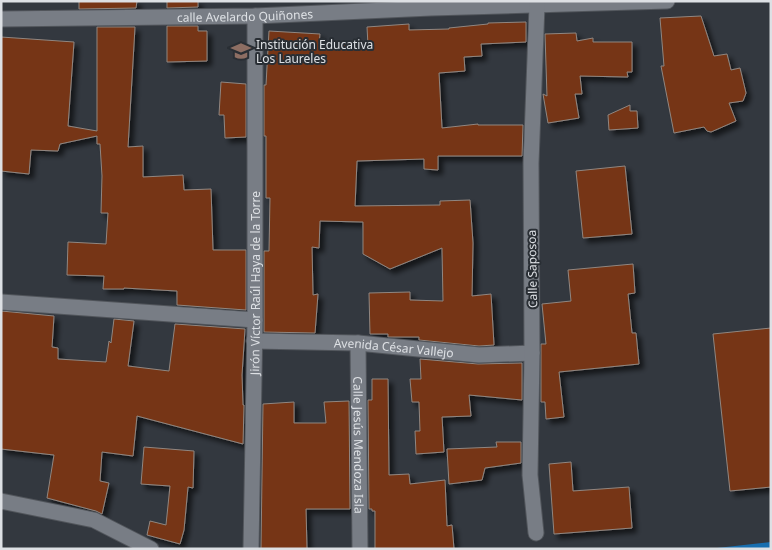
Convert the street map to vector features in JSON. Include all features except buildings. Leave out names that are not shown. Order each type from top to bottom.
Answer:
[{"type":"street","name":"calle Avelardo Quiñones","points":[[1,19],[255,16],[667,1]]},
{"type":"street","name":"Calle Saposoa","points":[[536,533],[530,475],[532,353],[531,163],[537,5]]},
{"type":"street","name":"Jirón Víctor Raúl Haya de la Torre","points":[[251,549],[255,320],[255,16]]},
{"type":"street","points":[[1,302],[255,320]]},
{"type":"street","name":"Avenida César Vallejo","points":[[254,340],[358,343],[478,355],[532,353]]},
{"type":"street","name":"Calle Jesús Mendoza Isla","points":[[358,343],[360,549]]},
{"type":"street","points":[[1,500],[94,520],[151,549]]},
{"type":"water","points":[[771,542],[771,549],[708,549]]},
{"type":"place","name":"Institución Educativa Los Laureles","points":[[241,51]]}]
